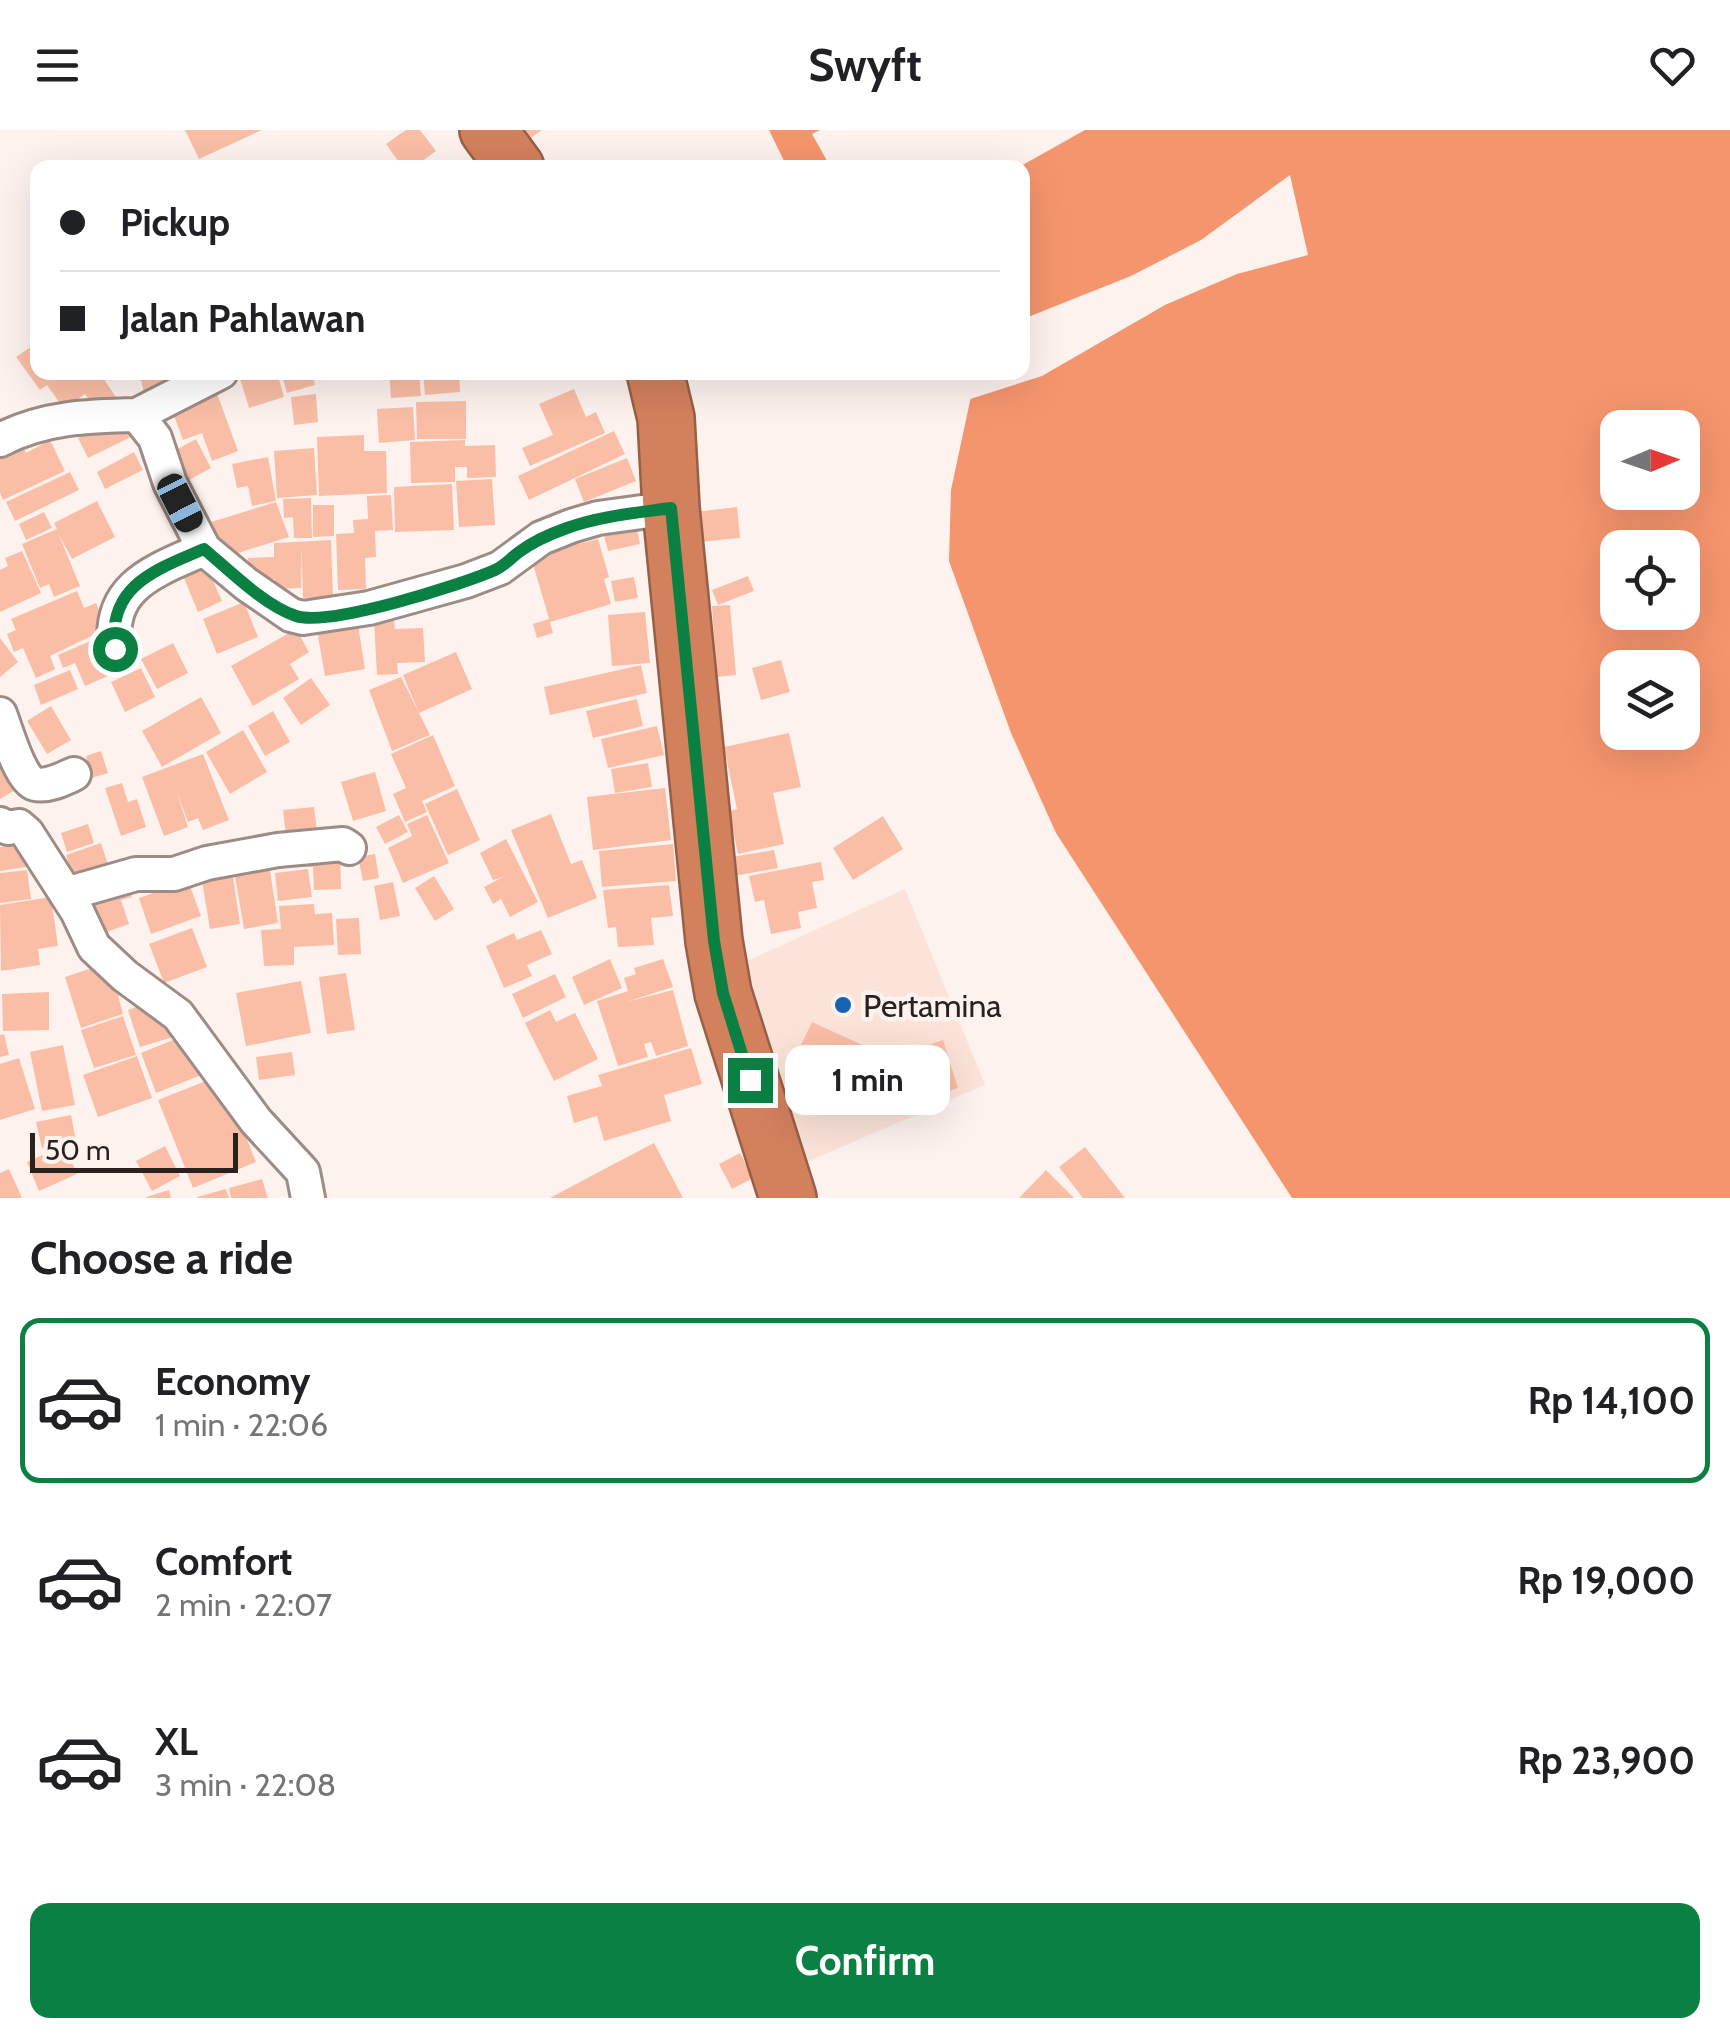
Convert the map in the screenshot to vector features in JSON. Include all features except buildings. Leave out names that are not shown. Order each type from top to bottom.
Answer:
[{"type":"highway","points":[[488,130],[510,160]]},
{"type":"highway","points":[[657,380],[666,418],[671,508],[720,976],[788,1198]]},
{"type":"street","points":[[0,440],[18,430],[58,419],[137,416],[206,380]]},
{"type":"street","points":[[137,416],[155,438],[170,482],[204,549],[246,584],[291,615],[303,618],[368,608],[466,581],[500,568],[541,538],[570,526],[671,508]]},
{"type":"street","points":[[115,649],[112,628],[121,600],[140,582],[204,549]]},
{"type":"street","points":[[0,714],[24,778],[36,784],[74,774]]},
{"type":"street","points":[[0,824],[8,828],[20,826],[26,833],[66,894],[94,947],[125,976],[178,1015],[256,1121],[303,1172],[308,1198]]},
{"type":"street","points":[[66,894],[136,874],[174,874],[207,862],[278,850],[343,844],[348,848]]},
{"type":"shaded area","points":[[769,130],[1730,130],[1730,1198],[1292,1198],[1056,833],[1011,733],[949,561],[951,490],[975,380],[1030,380],[1030,160],[784,160]]},
{"type":"shaded area","name":"Pertamina","points":[[905,889],[985,1085],[786,1171],[725,971]]},
{"type":"pier","points":[[820,130],[1085,130],[1030,161],[827,160],[812,134]]},
{"type":"pier","points":[[1290,175],[1308,255],[1237,274],[1165,305],[1030,380],[1030,316],[1131,276],[1201,240]]},
{"type":"pier","points":[[969,380],[1030,380],[964,401]]},
{"type":"place","name":"Pertamina","points":[[843,1005]]},
{"type":"route","points":[[115,649],[112,628],[121,600],[140,582],[204,549],[246,584],[291,615],[303,618],[368,608],[466,581],[500,568],[541,538],[570,526],[671,508],[714,941],[723,993],[750,1080]]}]
